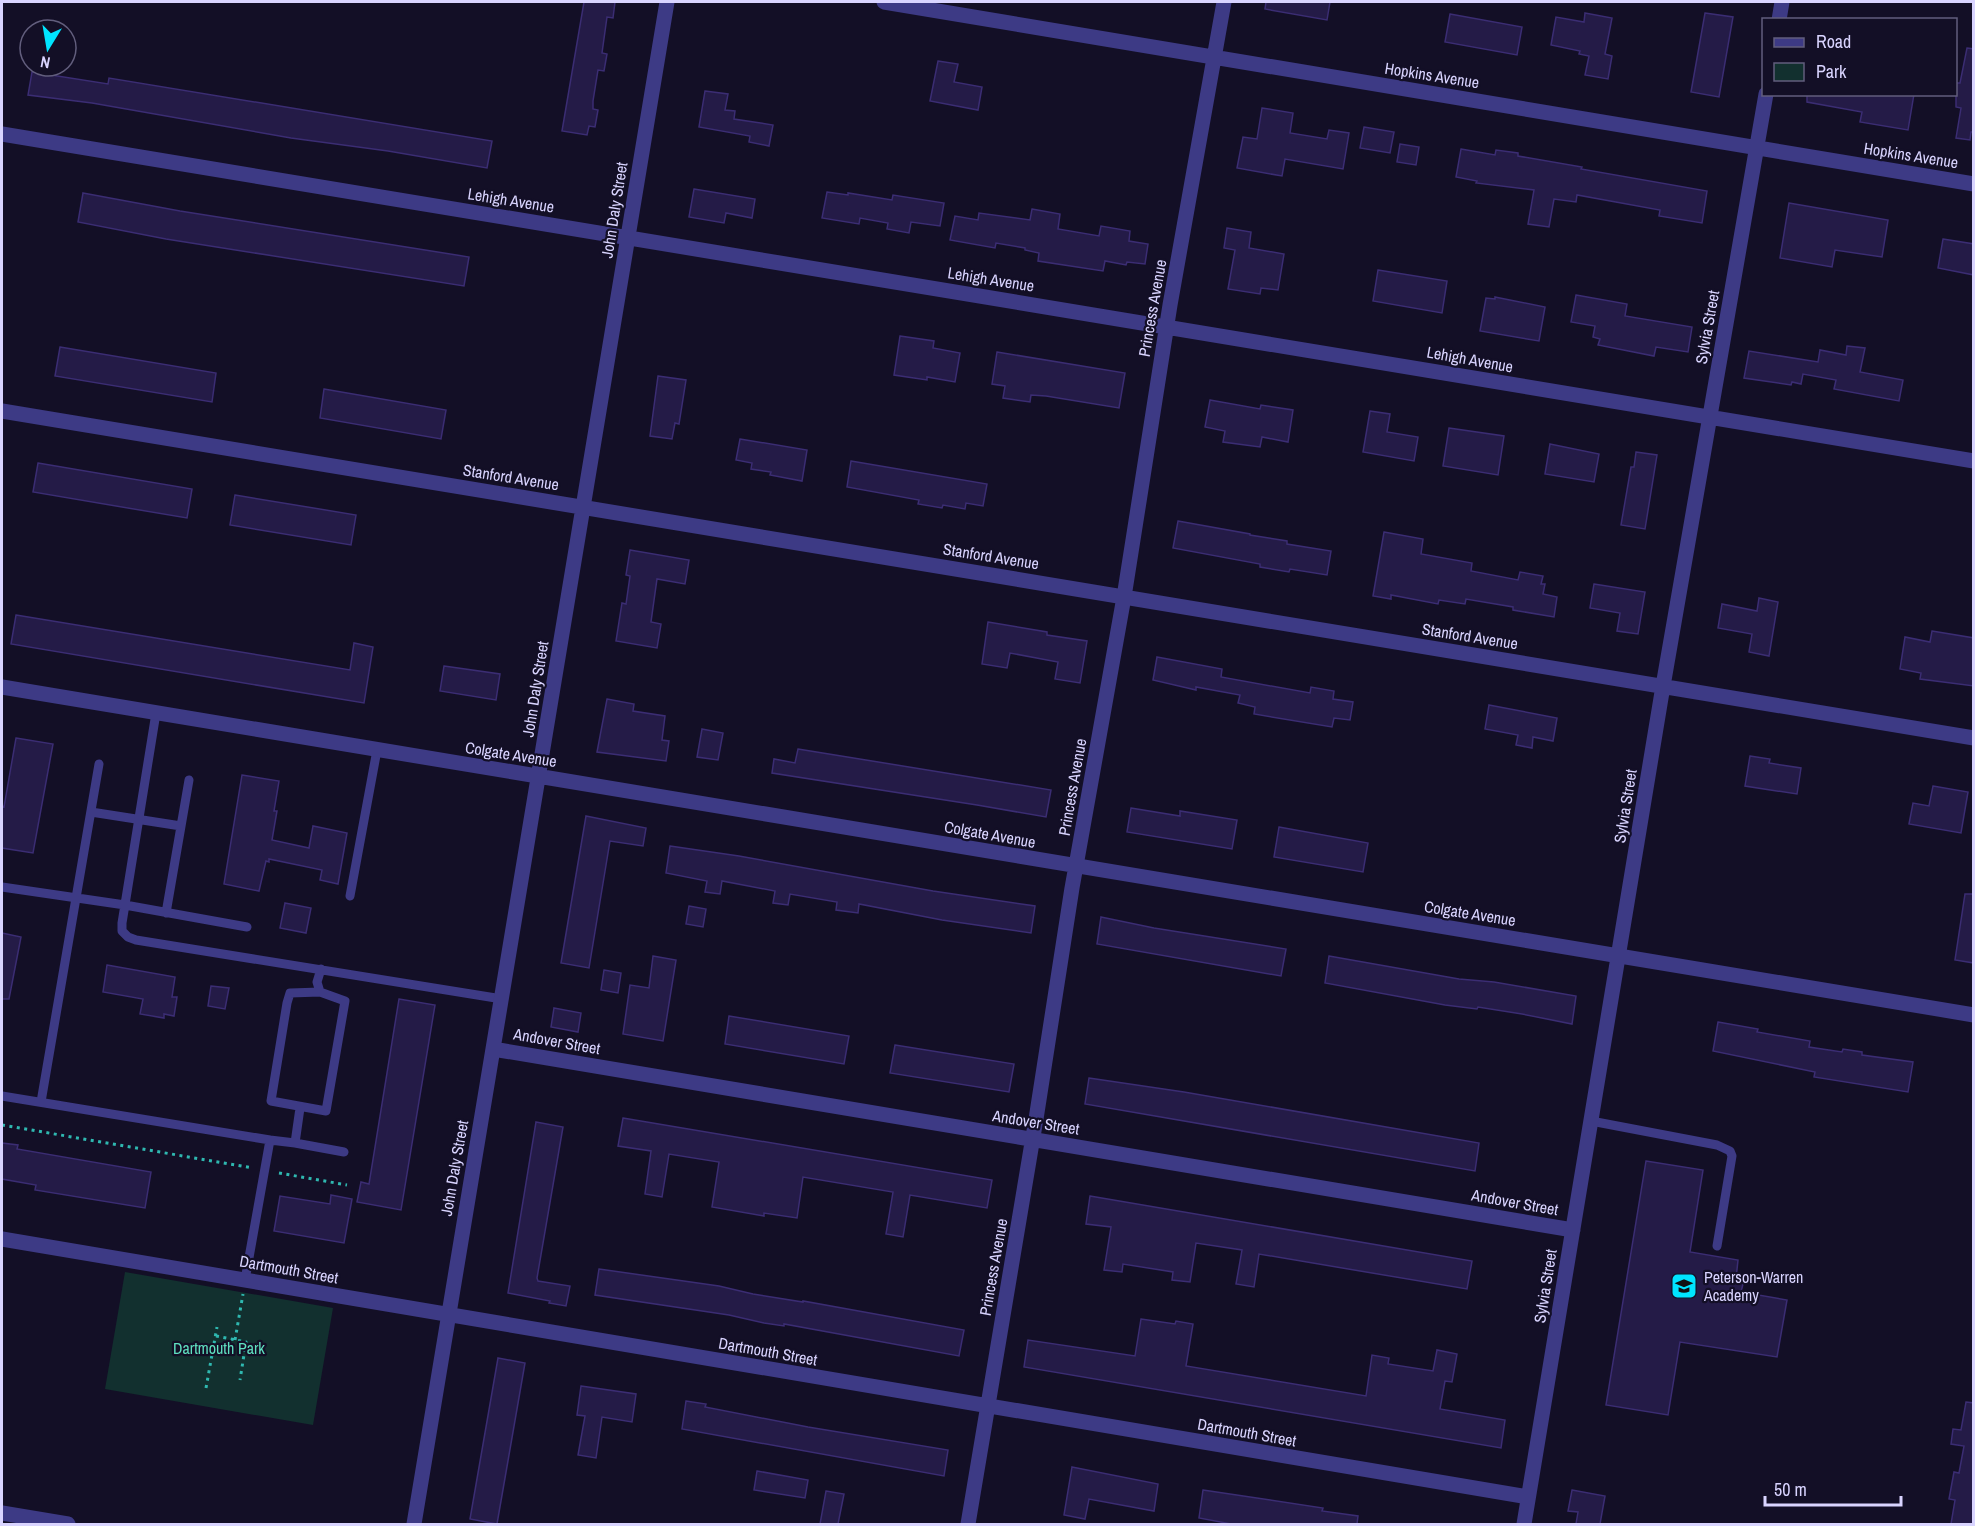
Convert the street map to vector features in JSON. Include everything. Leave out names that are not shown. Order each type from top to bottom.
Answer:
[{"type":"street","name":"John Daly Street","points":[[414,1524],[667,2]]},
{"type":"street","name":"Hopkins Avenue","points":[[884,2],[1974,184]]},
{"type":"street","name":"Princess Avenue","points":[[968,1524],[1076,867],[1224,2]]},
{"type":"street","points":[[1779,18],[1782,2]]},
{"type":"street","name":"Sylvia Street","points":[[1524,1524],[1663,686],[1766,96]]},
{"type":"street","name":"Lehigh Avenue","points":[[2,134],[1974,461]]},
{"type":"street","name":"Stanford Avenue","points":[[2,411],[1974,738]]},
{"type":"street","name":"Colgate Avenue","points":[[2,687],[1974,1015]]},
{"type":"street","name":"Andover Street","points":[[493,1049],[1573,1230]]},
{"type":"street","name":"Dartmouth Street","points":[[2,1239],[1528,1497]]},
{"type":"street","points":[[2,1513],[68,1524]]},
{"type":"lane","points":[[156,713],[125,905],[122,931],[128,937],[502,999]]},
{"type":"lane","points":[[350,896],[377,750]]},
{"type":"lane","points":[[41,1101],[99,764]]},
{"type":"lane","points":[[166,913],[189,780]]},
{"type":"lane","points":[[91,812],[181,826]]},
{"type":"lane","points":[[2,886],[248,927]]},
{"type":"lane","points":[[320,992],[317,982],[321,969]]},
{"type":"lane","points":[[320,992],[345,1001],[326,1111],[271,1101],[290,993],[320,992]]},
{"type":"lane","points":[[2,1096],[344,1152]]},
{"type":"lane","points":[[295,1143],[300,1108]]},
{"type":"lane","points":[[1591,1121],[1717,1145],[1730,1150],[1732,1156],[1717,1246]]},
{"type":"lane","points":[[245,1280],[270,1140]]},
{"type":"path","points":[[2,1125],[255,1169]]},
{"type":"path","points":[[277,1184],[279,1172],[347,1185]]},
{"type":"path","points":[[235,1340],[245,1280]]},
{"type":"path","points":[[206,1388],[217,1327]]},
{"type":"path","points":[[216,1336],[246,1342],[240,1380]]},
{"type":"green space","name":"Dartmouth Park","points":[[125,1272],[333,1308],[313,1425],[105,1389]]},
{"type":"building","points":[[584,2],[615,2],[613,18],[607,17],[602,53],[607,54],[604,71],[598,70],[593,101],[593,109],[598,110],[595,127],[589,126],[587,135],[562,131]]},
{"type":"building","points":[[1266,2],[1330,2],[1327,20],[1265,9]]},
{"type":"building","points":[[1585,13],[1612,18],[1605,54],[1612,56],[1608,79],[1585,75],[1589,56],[1579,54],[1580,51],[1551,45],[1556,17],[1584,22]]},
{"type":"building","points":[[1705,13],[1733,17],[1719,97],[1691,92]]},
{"type":"building","points":[[1450,14],[1522,27],[1517,55],[1445,42]]},
{"type":"building","points":[[1967,48],[1974,49],[1974,132],[1971,132],[1970,140],[1956,138],[1961,108],[1956,107],[1956,96],[1957,83],[1960,83]]},
{"type":"building","points":[[938,61],[958,64],[954,82],[982,87],[978,110],[930,101]]},
{"type":"building","points":[[31,78],[70,78],[108,84],[109,78],[492,141],[487,168],[388,151],[291,138],[92,103],[28,95]]},
{"type":"building","points":[[705,91],[728,94],[725,110],[735,111],[734,119],[773,125],[769,146],[749,142],[750,136],[699,127]]},
{"type":"building","points":[[1807,96],[1914,96],[1908,130],[1860,122],[1862,112],[1807,102]]},
{"type":"building","points":[[1262,108],[1293,113],[1290,133],[1327,139],[1329,130],[1349,133],[1343,169],[1285,159],[1282,176],[1237,168],[1243,137],[1257,139]]},
{"type":"building","points":[[1364,127],[1394,132],[1390,153],[1360,148]]},
{"type":"building","points":[[1400,144],[1419,147],[1416,165],[1397,162]]},
{"type":"building","points":[[1461,149],[1495,155],[1496,150],[1518,153],[1518,156],[1582,167],[1581,169],[1707,191],[1702,223],[1659,216],[1660,210],[1577,195],[1576,202],[1554,199],[1549,227],[1528,224],[1534,190],[1476,183],[1477,181],[1456,177]]},
{"type":"building","points":[[694,189],[755,199],[752,218],[726,213],[724,223],[689,217]]},
{"type":"building","points":[[827,192],[892,200],[893,195],[944,203],[940,226],[911,222],[909,233],[887,229],[888,223],[860,218],[859,224],[822,218]]},
{"type":"building","points":[[83,193],[180,211],[469,257],[464,286],[166,239],[78,222]]},
{"type":"building","points":[[1789,203],[1888,220],[1882,257],[1835,250],[1832,267],[1780,258]]},
{"type":"building","points":[[1032,209],[1060,214],[1058,229],[1099,236],[1101,226],[1130,231],[1129,241],[1148,244],[1145,264],[1127,262],[1126,265],[1105,261],[1103,271],[1038,261],[1039,253],[1025,250],[1025,248],[996,243],[995,248],[950,240],[955,216],[978,220],[979,213],[1030,220]]},
{"type":"building","points":[[1227,228],[1251,232],[1249,248],[1284,254],[1278,290],[1261,288],[1260,294],[1228,289],[1235,250],[1224,248]]},
{"type":"building","points":[[1943,239],[1974,244],[1974,275],[1938,268]]},
{"type":"building","points":[[1378,270],[1447,281],[1442,313],[1373,301]]},
{"type":"building","points":[[1576,295],[1627,304],[1625,316],[1692,327],[1688,352],[1656,347],[1654,356],[1598,345],[1600,339],[1593,337],[1595,326],[1571,322]]},
{"type":"building","points":[[1495,297],[1545,307],[1539,341],[1480,331],[1486,298],[1495,299]]},
{"type":"building","points":[[900,336],[934,341],[933,348],[960,353],[955,382],[894,375]]},
{"type":"building","points":[[1847,346],[1865,348],[1860,372],[1903,380],[1899,401],[1834,389],[1836,380],[1803,374],[1801,384],[1792,382],[1791,385],[1744,378],[1749,351],[1818,362],[1820,350],[1846,355]]},
{"type":"building","points":[[60,347],[216,373],[212,402],[55,376]]},
{"type":"building","points":[[997,352],[1125,373],[1119,408],[1046,396],[1031,395],[1030,402],[1003,398],[1005,386],[992,384]]},
{"type":"building","points":[[658,376],[686,380],[679,424],[675,423],[672,439],[650,436]]},
{"type":"building","points":[[324,389],[446,410],[441,439],[320,418]]},
{"type":"building","points":[[1210,400],[1260,409],[1261,405],[1293,410],[1288,442],[1262,437],[1260,447],[1223,442],[1225,431],[1205,427]]},
{"type":"building","points":[[1370,411],[1390,414],[1387,432],[1418,437],[1414,461],[1363,452]]},
{"type":"building","points":[[1449,428],[1504,436],[1498,475],[1443,466]]},
{"type":"building","points":[[740,439],[807,450],[802,481],[751,469],[752,463],[736,460]]},
{"type":"building","points":[[1550,444],[1599,454],[1594,482],[1545,474]]},
{"type":"building","points":[[1636,452],[1657,455],[1645,529],[1621,525],[1631,467],[1634,467]]},
{"type":"building","points":[[851,461],[987,484],[983,506],[966,503],[965,509],[943,505],[942,508],[918,504],[919,500],[847,487]]},
{"type":"building","points":[[38,463],[192,489],[187,518],[33,492]]},
{"type":"building","points":[[235,495],[356,515],[351,545],[230,525]]},
{"type":"building","points":[[1178,521],[1331,551],[1327,575],[1260,567],[1260,564],[1173,548]]},
{"type":"building","points":[[1384,532],[1423,539],[1421,554],[1472,563],[1471,571],[1518,580],[1520,572],[1543,576],[1541,584],[1545,584],[1543,594],[1557,597],[1554,617],[1466,599],[1465,604],[1439,600],[1438,604],[1391,595],[1391,599],[1373,596]]},
{"type":"building","points":[[630,550],[689,560],[685,584],[657,579],[651,622],[661,624],[657,648],[616,641],[622,603],[626,604],[630,576],[626,575]]},
{"type":"building","points":[[1594,584],[1645,592],[1638,634],[1617,631],[1620,613],[1590,608]]},
{"type":"building","points":[[1759,598],[1778,602],[1769,656],[1749,652],[1752,634],[1718,628],[1722,604],[1757,611]]},
{"type":"building","points":[[16,615],[350,670],[354,643],[373,647],[364,703],[11,644]]},
{"type":"building","points":[[988,622],[1087,641],[1080,683],[1055,679],[1058,662],[1010,653],[1007,668],[982,664]]},
{"type":"building","points":[[1932,631],[1974,638],[1974,686],[1920,679],[1921,673],[1900,669],[1905,637],[1930,642]]},
{"type":"building","points":[[1157,657],[1222,669],[1221,677],[1310,693],[1311,687],[1334,691],[1333,699],[1353,702],[1350,720],[1334,718],[1332,727],[1254,714],[1255,707],[1238,703],[1240,695],[1196,687],[1196,690],[1153,680]]},
{"type":"building","points":[[444,666],[500,674],[496,700],[440,691]]},
{"type":"building","points":[[607,699],[634,704],[633,711],[665,716],[662,740],[669,741],[666,761],[597,752]]},
{"type":"building","points":[[1489,705],[1557,718],[1553,741],[1533,737],[1532,748],[1516,745],[1518,735],[1485,729]]},
{"type":"building","points":[[702,729],[723,733],[718,760],[697,757]]},
{"type":"building","points":[[16,738],[53,744],[33,853],[2,848],[2,806],[4,807]]},
{"type":"building","points":[[798,749],[1051,790],[1046,817],[772,773],[774,759],[795,763]]},
{"type":"building","points":[[1750,756],[1770,759],[1769,763],[1801,768],[1797,794],[1745,786]]},
{"type":"building","points":[[242,775],[279,781],[272,840],[309,848],[313,826],[347,833],[338,884],[320,880],[322,870],[269,859],[269,862],[266,861],[259,891],[224,884]]},
{"type":"building","points":[[1933,786],[1968,792],[1961,833],[1909,824],[1913,803],[1929,806]]},
{"type":"building","points":[[1131,808],[1180,816],[1180,811],[1237,820],[1232,849],[1127,832]]},
{"type":"building","points":[[586,816],[646,828],[643,846],[610,841],[589,968],[561,963]]},
{"type":"building","points":[[1279,827],[1368,843],[1363,872],[1274,857]]},
{"type":"building","points":[[670,846],[1035,906],[1031,933],[942,920],[859,904],[858,913],[836,910],[837,902],[790,894],[788,905],[773,903],[775,891],[722,881],[720,894],[705,892],[707,881],[666,873]]},
{"type":"building","points":[[1965,894],[1974,894],[1974,963],[1955,960]]},
{"type":"building","points":[[285,903],[311,908],[306,933],[280,928]]},
{"type":"building","points":[[689,906],[706,909],[703,927],[686,924]]},
{"type":"building","points":[[1101,917],[1154,928],[1286,949],[1281,976],[1097,944]]},
{"type":"building","points":[[2,933],[21,937],[9,999],[2,999]]},
{"type":"building","points":[[653,956],[676,960],[663,1041],[623,1034],[630,985],[649,988]]},
{"type":"building","points":[[1329,956],[1459,979],[1494,982],[1576,996],[1572,1024],[1478,1007],[1477,1009],[1445,1005],[1325,983]]},
{"type":"building","points":[[107,965],[175,977],[172,997],[177,997],[174,1016],[164,1014],[164,1018],[140,1014],[143,999],[103,992]]},
{"type":"building","points":[[604,970],[621,973],[618,993],[601,990]]},
{"type":"building","points":[[211,986],[229,988],[225,1009],[208,1006]]},
{"type":"building","points":[[399,999],[435,1005],[401,1210],[357,1202],[361,1182],[369,1184]]},
{"type":"building","points":[[554,1008],[581,1013],[578,1032],[551,1027]]},
{"type":"building","points":[[729,1016],[849,1036],[844,1064],[725,1044]]},
{"type":"building","points":[[1718,1022],[1758,1029],[1757,1032],[1810,1041],[1809,1047],[1842,1052],[1843,1049],[1862,1052],[1862,1055],[1913,1062],[1908,1092],[1814,1077],[1815,1072],[1713,1051]]},
{"type":"building","points":[[895,1045],[1014,1064],[1009,1092],[890,1073]]},
{"type":"building","points":[[1089,1078],[1184,1092],[1479,1143],[1475,1171],[1085,1104]]},
{"type":"building","points":[[623,1118],[992,1180],[987,1208],[910,1195],[903,1237],[886,1234],[893,1192],[803,1177],[797,1218],[764,1213],[764,1216],[712,1207],[719,1162],[669,1154],[662,1197],[645,1194],[651,1151],[618,1146]]},
{"type":"building","points":[[536,1122],[563,1127],[537,1278],[538,1281],[570,1286],[566,1306],[508,1293]]},
{"type":"building","points":[[2,1143],[18,1145],[17,1149],[151,1172],[145,1208],[35,1190],[36,1185],[2,1179]]},
{"type":"building","name":"Peterson-Warren Academy","points":[[1646,1161],[1703,1170],[1690,1252],[1738,1260],[1736,1279],[1744,1280],[1741,1292],[1787,1300],[1777,1357],[1680,1342],[1668,1415],[1606,1405]]},
{"type":"building","points":[[331,1195],[352,1199],[344,1243],[274,1231],[280,1196],[330,1204]]},
{"type":"building","points":[[1090,1196],[1472,1261],[1467,1289],[1259,1254],[1254,1287],[1236,1284],[1242,1250],[1196,1243],[1190,1282],[1172,1280],[1173,1272],[1123,1264],[1122,1272],[1104,1270],[1111,1227],[1086,1224]]},
{"type":"building","points":[[599,1269],[719,1286],[753,1294],[964,1330],[959,1356],[784,1324],[784,1326],[764,1323],[729,1315],[595,1295]]},
{"type":"building","points":[[1141,1319],[1193,1324],[1186,1366],[1366,1396],[1372,1355],[1389,1358],[1388,1364],[1433,1371],[1437,1350],[1457,1354],[1452,1382],[1445,1381],[1440,1409],[1505,1420],[1501,1448],[1024,1367],[1028,1340],[1135,1356]]},
{"type":"building","points":[[498,1358],[525,1363],[497,1524],[470,1519]]},
{"type":"building","points":[[581,1386],[636,1394],[632,1422],[602,1417],[596,1458],[578,1455],[585,1416],[577,1415]]},
{"type":"building","points":[[686,1401],[706,1404],[705,1407],[808,1427],[948,1450],[944,1476],[682,1429]]},
{"type":"building","points":[[1966,1402],[1974,1403],[1974,1524],[1951,1524],[1955,1500],[1949,1499],[1954,1472],[1959,1473],[1964,1446],[1951,1444],[1953,1429],[1961,1430]]},
{"type":"building","points":[[1072,1467],[1158,1484],[1154,1511],[1089,1499],[1085,1519],[1064,1515]]},
{"type":"building","points":[[757,1471],[808,1480],[805,1498],[754,1490]]},
{"type":"building","points":[[1203,1490],[1323,1508],[1322,1511],[1358,1516],[1357,1524],[1231,1524],[1199,1518]]},
{"type":"building","points":[[1572,1490],[1605,1496],[1600,1524],[1576,1524],[1578,1512],[1568,1511]]},
{"type":"building","points":[[826,1491],[844,1494],[838,1524],[820,1524]]},
{"type":"place","name":"Peterson-Warren Academy","points":[[1684,1286]]}]
